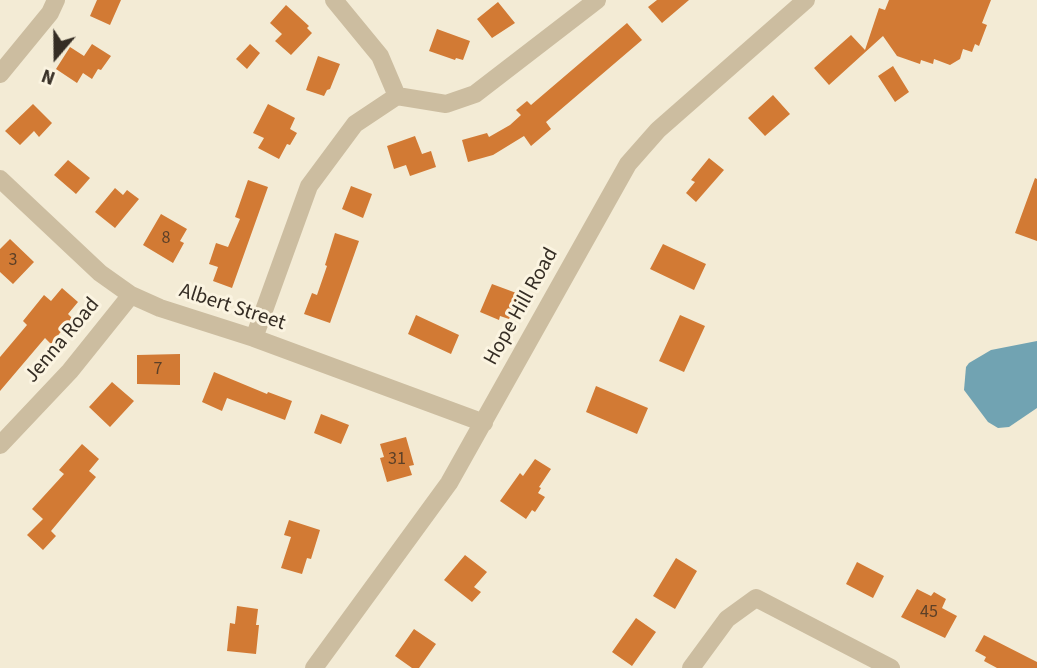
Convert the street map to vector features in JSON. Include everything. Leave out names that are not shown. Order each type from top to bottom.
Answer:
[{"type":"street","points":[[0,74],[50,13],[56,0]]},
{"type":"street","points":[[334,0],[380,56],[397,96]]},
{"type":"street","points":[[254,338],[309,186],[355,124],[397,96],[446,104],[475,94],[597,0]]},
{"type":"street","name":"Hope Hill Road","points":[[314,668],[449,483],[628,164],[657,130],[806,0]]},
{"type":"street","name":"Albert Street","points":[[0,178],[100,273],[131,295],[160,308],[254,338],[484,423]]},
{"type":"street","name":"Jenna Road","points":[[0,445],[70,371],[131,295]]},
{"type":"street","points":[[691,668],[727,619],[756,598],[891,668]]},
{"type":"water","points":[[1037,341],[1037,408],[1009,427],[998,428],[988,422],[964,390],[966,367],[991,350]]},
{"type":"building","points":[[97,0],[121,0],[110,25],[90,16]]},
{"type":"building","points":[[657,0],[689,0],[662,23],[648,7]]},
{"type":"building","points":[[889,0],[991,0],[982,23],[987,25],[979,46],[975,44],[972,52],[963,49],[960,59],[950,65],[934,59],[933,64],[921,60],[920,64],[897,56],[883,36],[829,85],[814,68],[851,35],[865,50],[879,8],[885,10]]},
{"type":"building","points":[[498,2],[515,23],[492,38],[477,19]]},
{"type":"building","points":[[286,5],[309,26],[307,28],[312,33],[291,55],[275,41],[282,34],[270,23]]},
{"type":"building","points":[[627,23],[642,40],[546,122],[551,129],[531,146],[524,136],[493,155],[468,162],[462,140],[487,133],[489,137],[510,125],[521,115],[516,110],[527,101],[531,105]]},
{"type":"building","points":[[437,29],[470,41],[463,60],[429,51]]},
{"type":"building","points":[[92,44],[111,56],[92,79],[83,73],[77,83],[56,69],[70,47],[84,56]]},
{"type":"building","points":[[250,44],[260,53],[247,69],[236,59]]},
{"type":"building","points":[[318,56],[340,64],[330,89],[324,96],[306,90]]},
{"type":"building","points":[[893,66],[909,92],[895,102],[878,76]]},
{"type":"building","points":[[773,95],[790,114],[765,136],[748,118]]},
{"type":"building","points":[[33,104],[52,123],[39,137],[34,131],[20,145],[5,131]]},
{"type":"building","points":[[268,104],[295,118],[290,129],[297,133],[279,159],[258,148],[264,138],[253,133]]},
{"type":"building","points":[[415,136],[422,154],[431,151],[436,167],[410,176],[406,165],[394,169],[387,146]]},
{"type":"building","points":[[709,158],[724,170],[696,202],[686,193],[695,182],[691,180]]},
{"type":"building","points":[[68,160],[90,178],[76,194],[54,175]]},
{"type":"building","points":[[1035,178],[1037,179],[1037,241],[1015,233]]},
{"type":"building","points":[[248,180],[268,187],[232,288],[213,281],[218,267],[209,264],[216,243],[228,247],[240,219],[235,217]]},
{"type":"building","points":[[351,186],[372,194],[363,218],[342,209]]},
{"type":"building","points":[[115,188],[123,195],[127,190],[139,199],[115,228],[95,212]]},
{"type":"building","points":[[161,214],[187,229],[180,241],[184,243],[173,263],[143,245]]},
{"type":"building","points":[[335,233],[359,241],[330,323],[304,314],[312,293],[317,295]]},
{"type":"building","points":[[10,239],[34,262],[13,284],[0,272],[0,249]]},
{"type":"building","points":[[663,244],[706,264],[694,290],[650,269]]},
{"type":"building","points":[[492,284],[519,294],[509,319],[500,316],[499,320],[480,312]]},
{"type":"building","points":[[62,288],[78,302],[68,314],[72,318],[51,344],[45,338],[0,391],[0,357],[27,325],[23,321],[44,295],[51,301]]},
{"type":"building","points":[[416,315],[459,335],[451,354],[408,334]]},
{"type":"building","points":[[680,315],[705,326],[684,372],[659,361]]},
{"type":"building","points":[[180,354],[180,385],[137,384],[137,355]]},
{"type":"building","points":[[214,372],[267,394],[268,392],[292,401],[285,420],[227,398],[222,411],[202,402]]},
{"type":"building","points":[[112,382],[134,401],[110,427],[89,407]]},
{"type":"building","points":[[596,386],[648,408],[637,434],[586,412]]},
{"type":"building","points":[[321,414],[349,425],[341,444],[314,433]]},
{"type":"building","points":[[406,437],[414,465],[409,466],[412,475],[387,482],[380,458],[384,457],[380,444]]},
{"type":"building","points":[[82,444],[99,459],[89,471],[96,477],[51,531],[56,536],[43,550],[27,535],[43,519],[32,509],[64,474],[59,470]]},
{"type":"building","points":[[535,459],[551,469],[539,487],[541,488],[538,493],[545,497],[535,512],[532,510],[526,519],[500,501],[520,473],[523,476]]},
{"type":"building","points":[[289,520],[320,530],[311,559],[307,558],[302,574],[281,568],[291,537],[284,535]]},
{"type":"building","points":[[465,555],[487,572],[474,587],[481,592],[472,602],[444,580]]},
{"type":"building","points":[[676,558],[697,571],[675,609],[653,596]]},
{"type":"building","points":[[857,562],[884,576],[873,598],[846,584]]},
{"type":"building","points":[[917,589],[931,596],[934,592],[946,599],[942,608],[957,616],[945,638],[901,617]]},
{"type":"building","points":[[237,606],[258,609],[256,654],[227,651],[230,623],[235,624]]},
{"type":"building","points":[[636,618],[656,632],[632,666],[612,652]]},
{"type":"building","points":[[414,629],[436,644],[419,668],[412,668],[395,656]]},
{"type":"building","points":[[984,635],[1037,662],[1037,668],[997,668],[984,661],[986,657],[975,651]]}]
